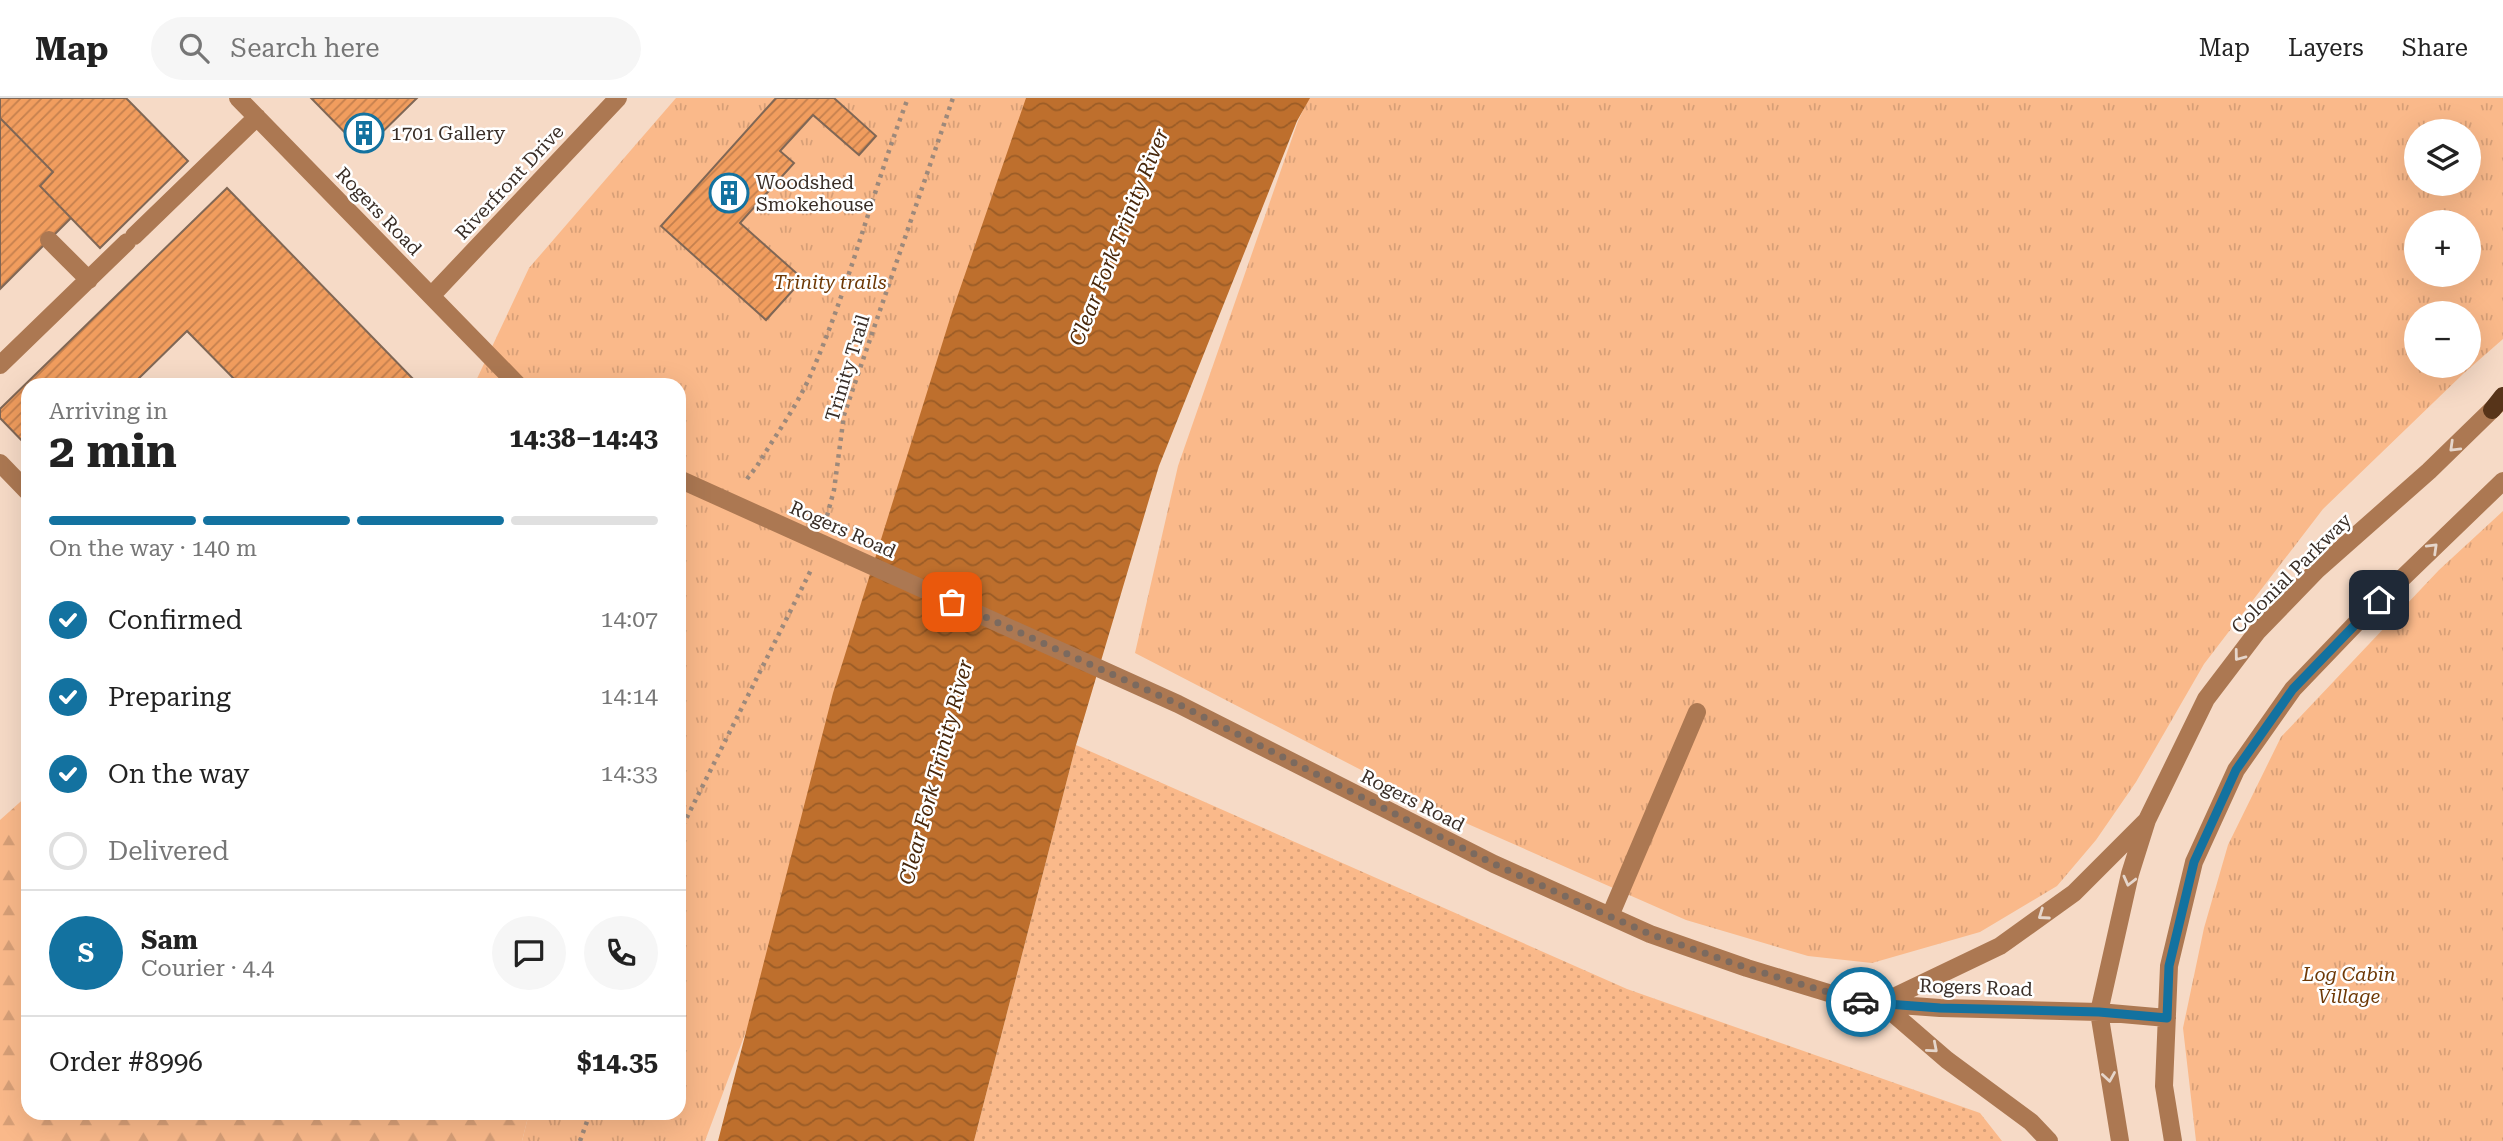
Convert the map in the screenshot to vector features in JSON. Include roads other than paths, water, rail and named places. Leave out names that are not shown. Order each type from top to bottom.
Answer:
[{"type":"street","name":"Rogers Road","points":[[238,98],[432,295],[509,378]]},
{"type":"street","name":"Riverfront Drive","points":[[432,295],[618,98]]},
{"type":"street","points":[[0,365],[257,117]]},
{"type":"street","points":[[49,240],[89,279]]},
{"type":"street","name":"Colonial Parkway","points":[[2099,1012],[2130,874],[2147,820],[2206,699],[2257,632],[2317,570],[2429,471],[2499,402]]},
{"type":"street","points":[[0,463],[21,485]]},
{"type":"street","points":[[2173,1141],[2164,1086],[2169,966],[2194,862],[2236,770],[2293,689],[2362,617],[2503,481]]},
{"type":"street","name":"Rogers Road","points":[[686,482],[1178,704],[1494,864],[1650,934],[1747,968],[1858,1002],[1940,1008],[2099,1012],[2167,1018]]},
{"type":"street","points":[[1609,916],[1697,712]]},
{"type":"street","points":[[2049,1141],[2031,1122],[1947,1060],[1881,1003],[2000,946],[2074,893],[2147,820]]},
{"type":"street","points":[[2099,1012],[2120,1141]]},
{"type":"water","name":"Clear Fork Trinity River","points":[[1026,98],[1310,98],[1297,121],[1159,466],[1076,745],[974,1141],[718,1141],[833,693],[953,309]]},
{"type":"place","name":"1701 Gallery","points":[[364,133]]},
{"type":"place","name":"Woodshed Smokehouse","points":[[729,193]]},
{"type":"park label","name":"Trinity trails","points":[[830,282]]},
{"type":"park label","name":"Log Cabin Village","points":[[2349,985]]}]
